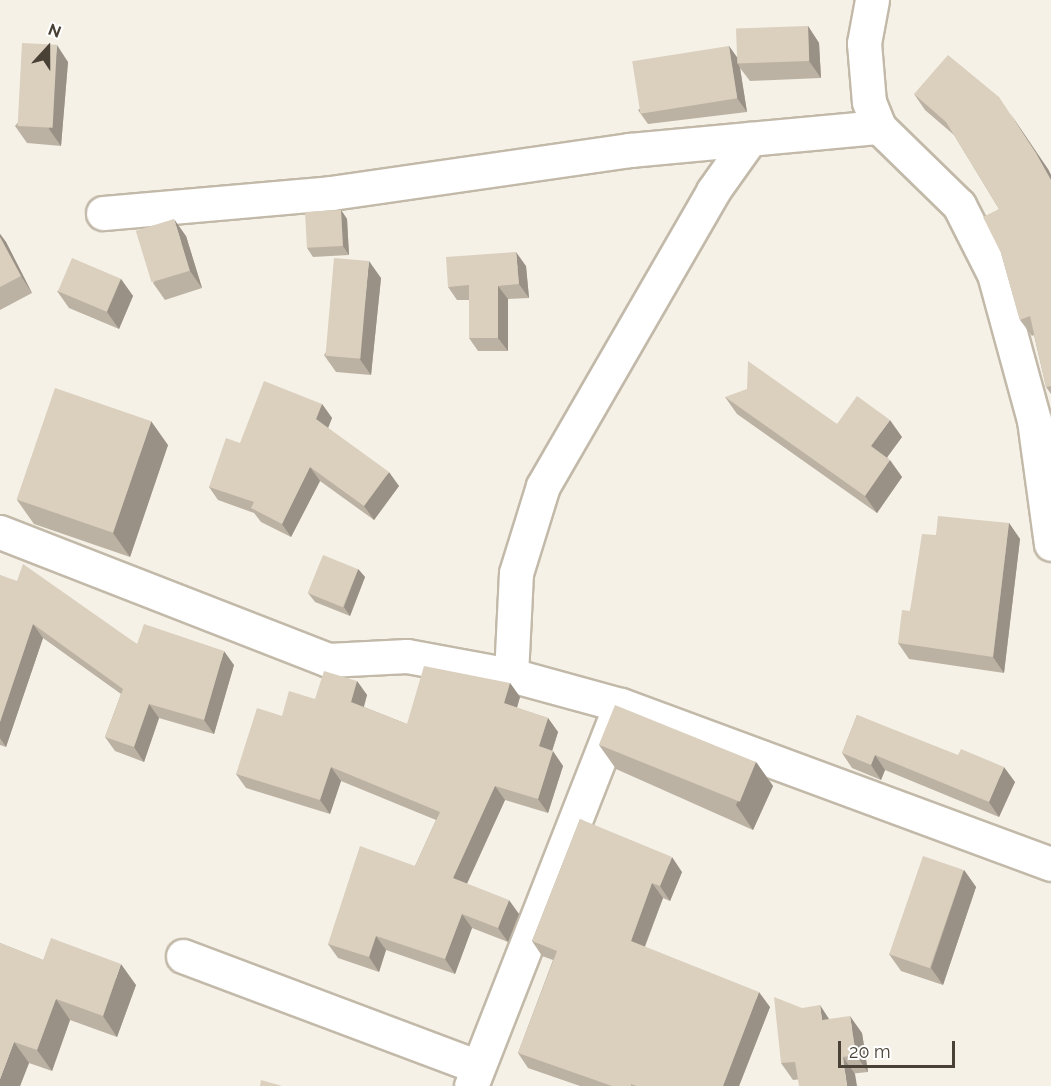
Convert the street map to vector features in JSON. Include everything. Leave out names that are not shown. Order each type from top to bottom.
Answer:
[{"type":"street","points":[[872,0],[864,43],[869,102],[879,127],[959,205],[994,274],[1034,420],[1051,544]]},
{"type":"street","points":[[103,213],[331,193],[572,158],[879,127]]},
{"type":"street","points":[[511,675],[516,573],[543,486],[713,191],[750,139]]},
{"type":"street","points":[[0,532],[327,660],[407,656],[511,675],[621,705],[1051,864]]},
{"type":"street","points":[[183,956],[474,1077],[621,705]]},
{"type":"building","points":[[808,26],[809,61],[737,63],[736,29]]},
{"type":"building","points":[[22,43],[57,45],[53,128],[18,126]]},
{"type":"building","points":[[729,46],[737,98],[640,114],[632,61]]},
{"type":"building","points":[[948,55],[999,97],[1051,180],[1051,386],[1046,387],[1030,316],[1020,320],[1001,253],[983,217],[999,209],[946,122],[914,94]]},
{"type":"building","points":[[341,210],[343,246],[307,248],[305,212]]},
{"type":"building","points":[[174,219],[190,271],[152,282],[136,231]]},
{"type":"building","points":[[0,237],[21,276],[0,287]]},
{"type":"building","points":[[516,252],[519,284],[498,286],[498,338],[469,338],[469,285],[448,287],[446,257]]},
{"type":"building","points":[[72,258],[121,279],[107,312],[58,291]]},
{"type":"building","points":[[334,258],[369,261],[360,359],[325,356]]},
{"type":"building","points":[[748,361],[837,424],[857,396],[890,420],[871,446],[890,460],[865,496],[725,397],[747,389]]},
{"type":"building","points":[[264,381],[322,404],[316,419],[389,472],[364,506],[310,467],[282,524],[251,508],[254,502],[209,487],[226,438],[240,443]]},
{"type":"building","points":[[55,388],[151,421],[113,533],[17,500]]},
{"type":"building","points":[[938,516],[1009,523],[993,657],[898,643],[902,610],[910,611],[922,534],[936,535]]},
{"type":"building","points":[[323,555],[358,569],[343,607],[308,593]]},
{"type":"building","points":[[23,564],[137,644],[144,624],[224,651],[204,720],[149,704],[134,747],[105,737],[123,689],[33,624],[0,722],[0,575],[17,581]]},
{"type":"building","points":[[424,666],[510,683],[504,703],[548,718],[539,746],[553,751],[538,799],[495,786],[453,878],[509,900],[498,928],[462,914],[445,959],[376,936],[369,957],[328,944],[360,846],[415,866],[440,812],[331,767],[320,800],[236,774],[257,708],[282,716],[289,691],[315,699],[324,671],[357,681],[351,702],[407,724]]},
{"type":"building","points":[[615,705],[756,762],[740,802],[599,745]]},
{"type":"building","points":[[857,715],[958,755],[961,749],[1004,767],[989,802],[875,755],[871,765],[842,753]]},
{"type":"building","points":[[580,819],[672,857],[660,886],[652,883],[631,941],[759,992],[723,1086],[636,1086],[631,1084],[631,1086],[612,1086],[518,1053],[557,951],[532,941]]},
{"type":"building","points":[[923,856],[964,870],[930,968],[889,954]]},
{"type":"building","points":[[51,938],[121,964],[103,1016],[56,999],[37,1050],[14,1042],[0,1079],[0,943],[43,960]]},
{"type":"building","points":[[774,997],[802,1008],[820,1005],[822,1020],[850,1016],[856,1055],[843,1057],[847,1086],[799,1086],[795,1062],[781,1063]]},
{"type":"building","points":[[261,1080],[282,1086],[260,1086]]}]
